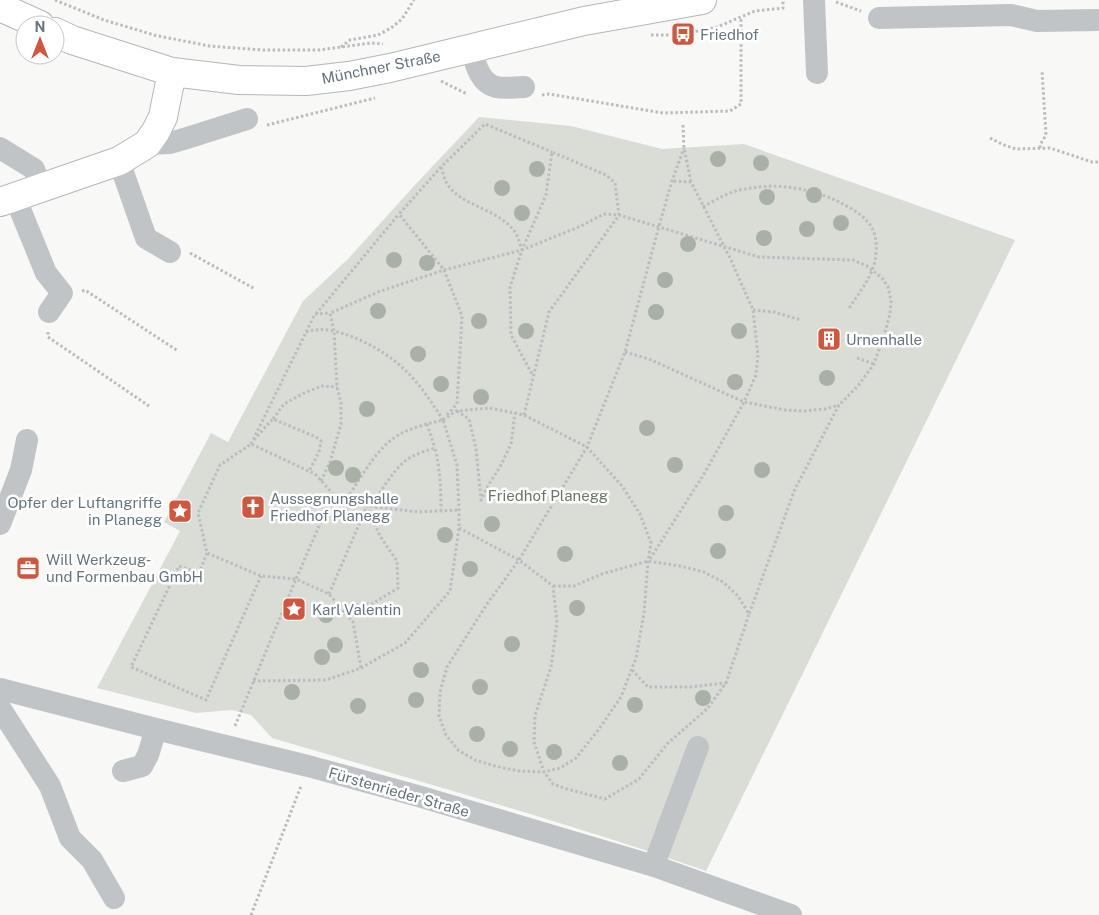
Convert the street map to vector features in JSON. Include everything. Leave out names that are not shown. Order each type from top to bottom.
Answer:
[{"type":"main road","name":"Münchner Straße","points":[[65,37],[172,72],[239,80],[306,81],[349,76],[390,68],[584,21],[702,0]]},
{"type":"main road","points":[[0,7],[18,15]]},
{"type":"main road","points":[[7,199],[118,161],[146,144],[156,131],[163,117],[172,72]]},
{"type":"street","points":[[814,0],[817,73]]},
{"type":"street","points":[[878,18],[1011,15],[1037,21],[1099,20]]},
{"type":"street","points":[[471,48],[477,68],[484,79],[495,87],[524,87]]},
{"type":"street","points":[[146,144],[170,143],[256,122]]},
{"type":"street","points":[[0,148],[34,169],[40,188]]},
{"type":"street","points":[[118,161],[146,238],[170,252]]},
{"type":"street","points":[[7,199],[46,273],[62,294],[49,312]]},
{"type":"street","points":[[0,524],[21,470],[27,440]]},
{"type":"street","name":"Fürstenrieder Straße","points":[[0,689],[308,766],[418,796],[654,866],[791,915]]},
{"type":"street","points":[[0,708],[50,786],[70,838],[92,860],[114,898]]},
{"type":"street","points":[[124,771],[142,766],[148,756],[156,729]]},
{"type":"street","points":[[654,866],[698,747]]},
{"type":"path","points":[[54,0],[104,20],[145,33],[209,46],[263,50],[319,50],[378,43],[389,45]]},
{"type":"path","points":[[341,47],[350,40],[378,35],[391,28],[402,19],[414,0]]},
{"type":"path","points":[[549,94],[663,113],[730,111],[741,104],[742,17],[747,13],[755,11],[783,8],[783,0]]},
{"type":"path","points":[[1040,148],[1046,135],[1042,71]]},
{"type":"path","points":[[441,81],[472,96]]},
{"type":"path","points":[[256,122],[376,98]]},
{"type":"path","points":[[251,444],[315,314],[398,214],[484,124],[606,175],[615,183],[619,215],[549,312],[524,415]]},
{"type":"path","points":[[648,561],[704,474],[744,402],[756,375],[758,355],[753,310],[731,260],[691,182],[684,148],[683,125]]},
{"type":"path","points":[[990,138],[1016,149],[1050,148],[1092,162],[1099,162]]},
{"type":"path","points":[[348,497],[373,459],[401,433],[443,420],[456,411],[490,408],[524,415],[587,447],[622,486],[640,514],[651,543],[644,613],[636,658],[621,697],[600,729],[576,758],[560,768],[544,772],[519,771],[475,760],[458,750],[446,735],[439,716],[440,692],[447,666],[487,604],[519,560],[587,447],[625,352],[672,181],[684,148]]},
{"type":"path","points":[[534,377],[511,335],[510,287],[522,250],[546,195],[552,152]]},
{"type":"path","points":[[441,167],[446,182],[456,195],[497,215],[515,232],[522,250]]},
{"type":"path","points":[[672,181],[691,182]]},
{"type":"path","points":[[703,207],[727,194],[744,189],[769,186],[787,187],[824,195],[853,209],[872,228],[876,240],[876,253],[873,271],[848,310]]},
{"type":"path","points":[[398,214],[444,270],[462,316],[457,404],[443,420]]},
{"type":"path","points":[[315,314],[330,313],[378,292],[444,270],[522,250],[581,226],[604,214],[619,215],[759,256],[853,260],[867,266],[882,278],[888,287],[891,301],[890,314],[874,364],[858,386],[839,405],[795,489],[748,614],[726,683],[707,709],[668,743],[639,779],[605,799],[553,784],[544,772],[534,742],[535,715],[551,667],[557,623],[553,586]]},
{"type":"path","points":[[170,252],[180,247],[255,289]]},
{"type":"path","points":[[62,294],[85,290],[178,351]]},
{"type":"path","points":[[753,310],[774,312],[801,320]]},
{"type":"path","points":[[49,312],[48,337],[149,406]]},
{"type":"path","points":[[321,481],[330,462],[341,424],[341,403],[337,387],[334,331],[330,313]]},
{"type":"path","points":[[253,681],[326,680],[361,668],[405,643],[450,591],[459,528],[459,510],[457,465],[443,420],[406,370],[385,354],[351,335],[325,329],[306,332]]},
{"type":"path","points":[[625,352],[649,358],[744,402],[785,410],[825,410],[839,405]]},
{"type":"path","points":[[857,358],[874,364]]},
{"type":"path","points":[[260,576],[206,700],[130,666],[179,566],[199,573],[207,553],[198,513],[220,465],[251,444],[274,419],[284,404],[322,386],[337,387]]},
{"type":"path","points":[[456,411],[469,419],[476,449],[481,500],[511,444],[515,413]]},
{"type":"path","points":[[274,419],[316,437],[321,441],[319,452],[309,471]]},
{"type":"path","points":[[427,424],[438,462],[441,511]]},
{"type":"path","points":[[251,444],[315,474],[333,494],[348,497],[367,506],[419,512],[459,510]]},
{"type":"path","points":[[372,506],[384,485],[405,461],[417,454],[435,448]]},
{"type":"path","points":[[226,747],[333,494]]},
{"type":"path","points":[[329,594],[367,506]]},
{"type":"path","points":[[339,605],[372,604],[398,588],[397,561],[380,536],[367,506]]},
{"type":"path","points":[[459,528],[519,560],[553,586],[574,586],[602,574],[648,561],[704,572],[723,582],[738,596],[748,614]]},
{"type":"path","points":[[207,553],[260,576],[296,579],[329,594],[353,622],[361,668]]},
{"type":"path","points":[[632,670],[648,687],[690,687],[726,683]]},
{"type":"path","points":[[251,915],[308,766]]},
{"type":"green space","name":"Friedhof Planegg","points":[[479,117],[571,126],[662,149],[744,144],[1015,240],[706,871],[544,818],[272,738],[251,715],[232,710],[196,713],[97,688],[180,531],[164,522],[211,433],[228,442],[303,301],[348,259]]},
{"type":"place","name":"Friedhof","points":[[683,34]]},
{"type":"place","name":"Urnenhalle","points":[[829,339]]},
{"type":"place","name":"Aussegnungshalle Friedhof Planegg","points":[[253,507]]},
{"type":"place","name":"Opfer der Luftangriffe in Planegg","points":[[180,511]]},
{"type":"place","name":"Will Werkzeug- und Formenbau GmbH","points":[[28,568]]},
{"type":"place","name":"Karl Valentin","points":[[294,609]]}]
